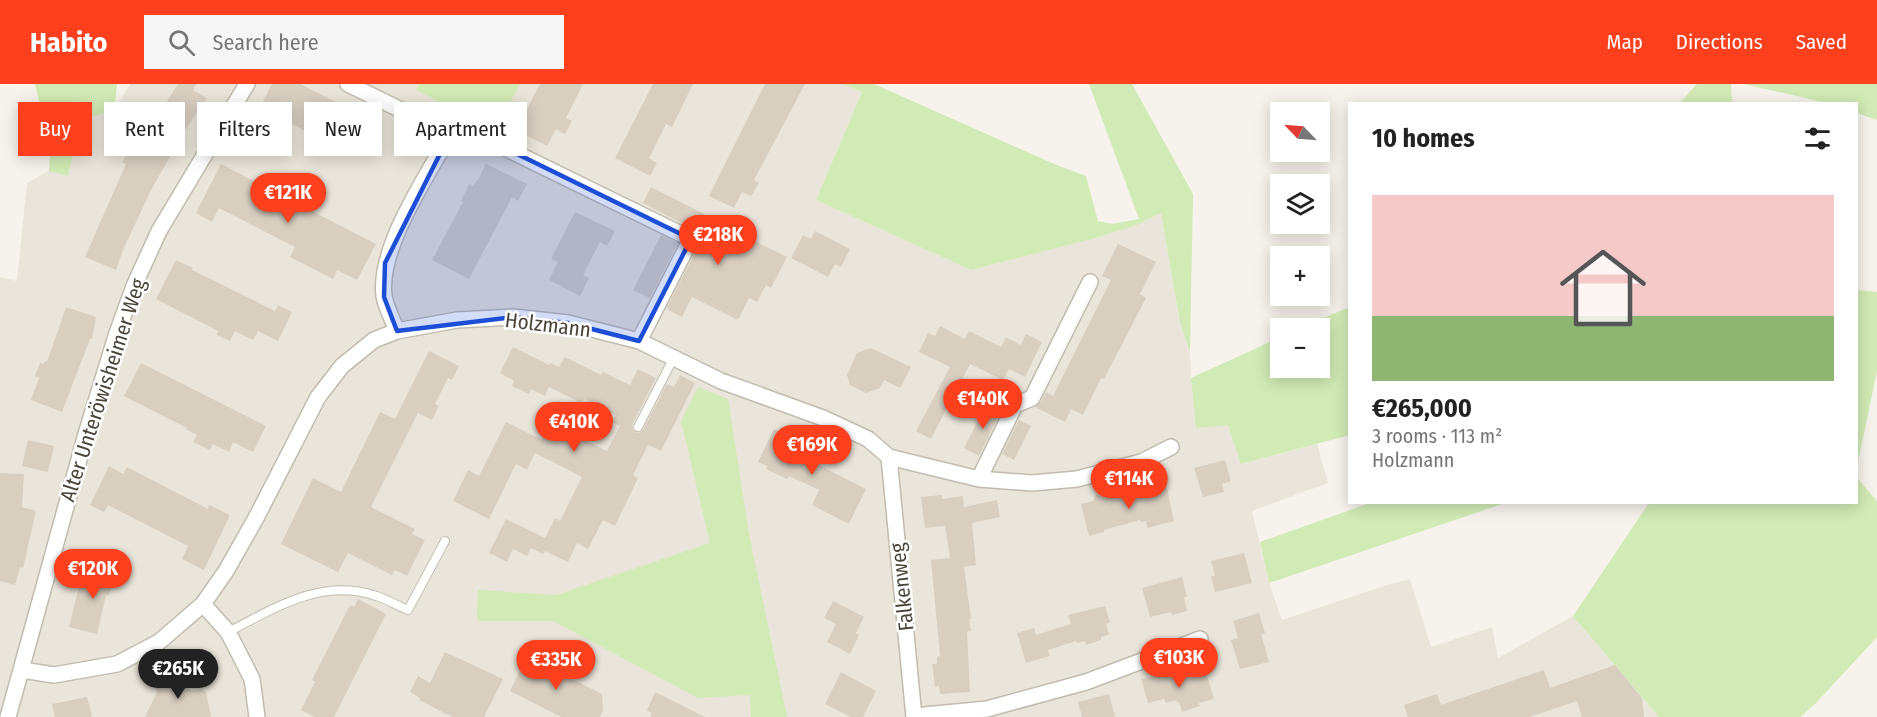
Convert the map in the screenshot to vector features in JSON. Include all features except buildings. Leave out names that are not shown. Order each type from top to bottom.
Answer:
[{"type":"street","name":"Alter Unteröwisheimer Weg","points":[[8,717],[86,434],[134,286],[159,231],[247,84]]},
{"type":"street","points":[[348,84],[394,107]]},
{"type":"street","points":[[397,332],[384,297],[385,263],[395,235],[438,156]]},
{"type":"street","points":[[522,156],[691,238],[639,341]]},
{"type":"street","points":[[979,479],[1015,405],[1032,398],[1090,282]]},
{"type":"street","name":"Holzmann","points":[[22,670],[54,675],[117,664],[159,642],[203,604],[226,571],[318,397],[342,366],[374,340],[397,332],[457,320],[514,317],[568,323],[639,341],[721,381],[823,418],[868,439],[889,457],[979,479],[1032,483],[1077,479],[1141,462],[1171,447]]},
{"type":"street","name":"Falkenweg","points":[[889,457],[914,716]]},
{"type":"street","points":[[203,604],[228,632],[252,679],[256,717]]},
{"type":"street","points":[[914,716],[987,709],[1086,682],[1200,639]]},
{"type":"lane","points":[[638,427],[673,359]]},
{"type":"lane","points":[[228,632],[305,595],[330,590],[373,594],[408,610],[445,542]]},
{"type":"highlighted area","points":[[450,134],[497,144],[691,239],[639,341],[568,323],[514,317],[397,331],[384,297],[385,263]]},
{"type":"shaded area","points":[[130,84],[843,84],[862,92],[816,200],[971,270],[1092,239],[1136,225],[1161,213],[1180,323],[1190,351],[1191,378],[1228,425],[1242,464],[1317,444],[1328,483],[1252,511],[1269,583],[1282,620],[1410,579],[1431,647],[1492,627],[1498,658],[1573,616],[1659,717],[0,717],[0,277],[17,281],[27,183],[49,171],[68,176],[73,156],[92,156],[92,116],[104,114],[104,156],[185,156],[185,102],[120,102]]},
{"type":"green space","points":[[35,84],[117,84],[115,102],[104,102],[104,114],[92,116],[92,102],[39,102]]},
{"type":"green space","points":[[419,84],[520,84],[510,102],[440,102],[416,90]]},
{"type":"green space","points":[[843,84],[874,84],[1086,176],[1098,221],[1112,224],[1139,219],[1089,84],[1132,84],[1193,194],[1190,351],[1180,323],[1161,213],[1137,225],[1092,239],[971,270],[816,200],[862,92]]},
{"type":"green space","points":[[1697,84],[1731,84],[1732,102],[1681,102]]},
{"type":"green space","points":[[1744,84],[1877,84],[1877,120],[1858,113],[1858,102],[1823,102]]},
{"type":"green space","points":[[50,156],[73,156],[68,176],[49,171]]},
{"type":"green space","points":[[1858,290],[1877,292],[1877,371],[1858,462]]},
{"type":"green space","points":[[1348,308],[1348,436],[1241,464],[1228,425],[1196,428],[1191,378],[1270,342],[1270,378],[1330,378],[1330,318],[1323,318]]},
{"type":"green space","points":[[698,387],[728,399],[749,534],[787,717],[751,717],[750,695],[698,698],[553,621],[481,621],[477,619],[478,590],[556,595],[710,543],[681,421]]},
{"type":"green space","points":[[1858,479],[1877,501],[1877,637],[1816,703],[1800,717],[1659,717],[1573,616],[1648,504],[1858,504]]},
{"type":"green space","points":[[1367,504],[1502,504],[1269,583],[1260,542]]}]
